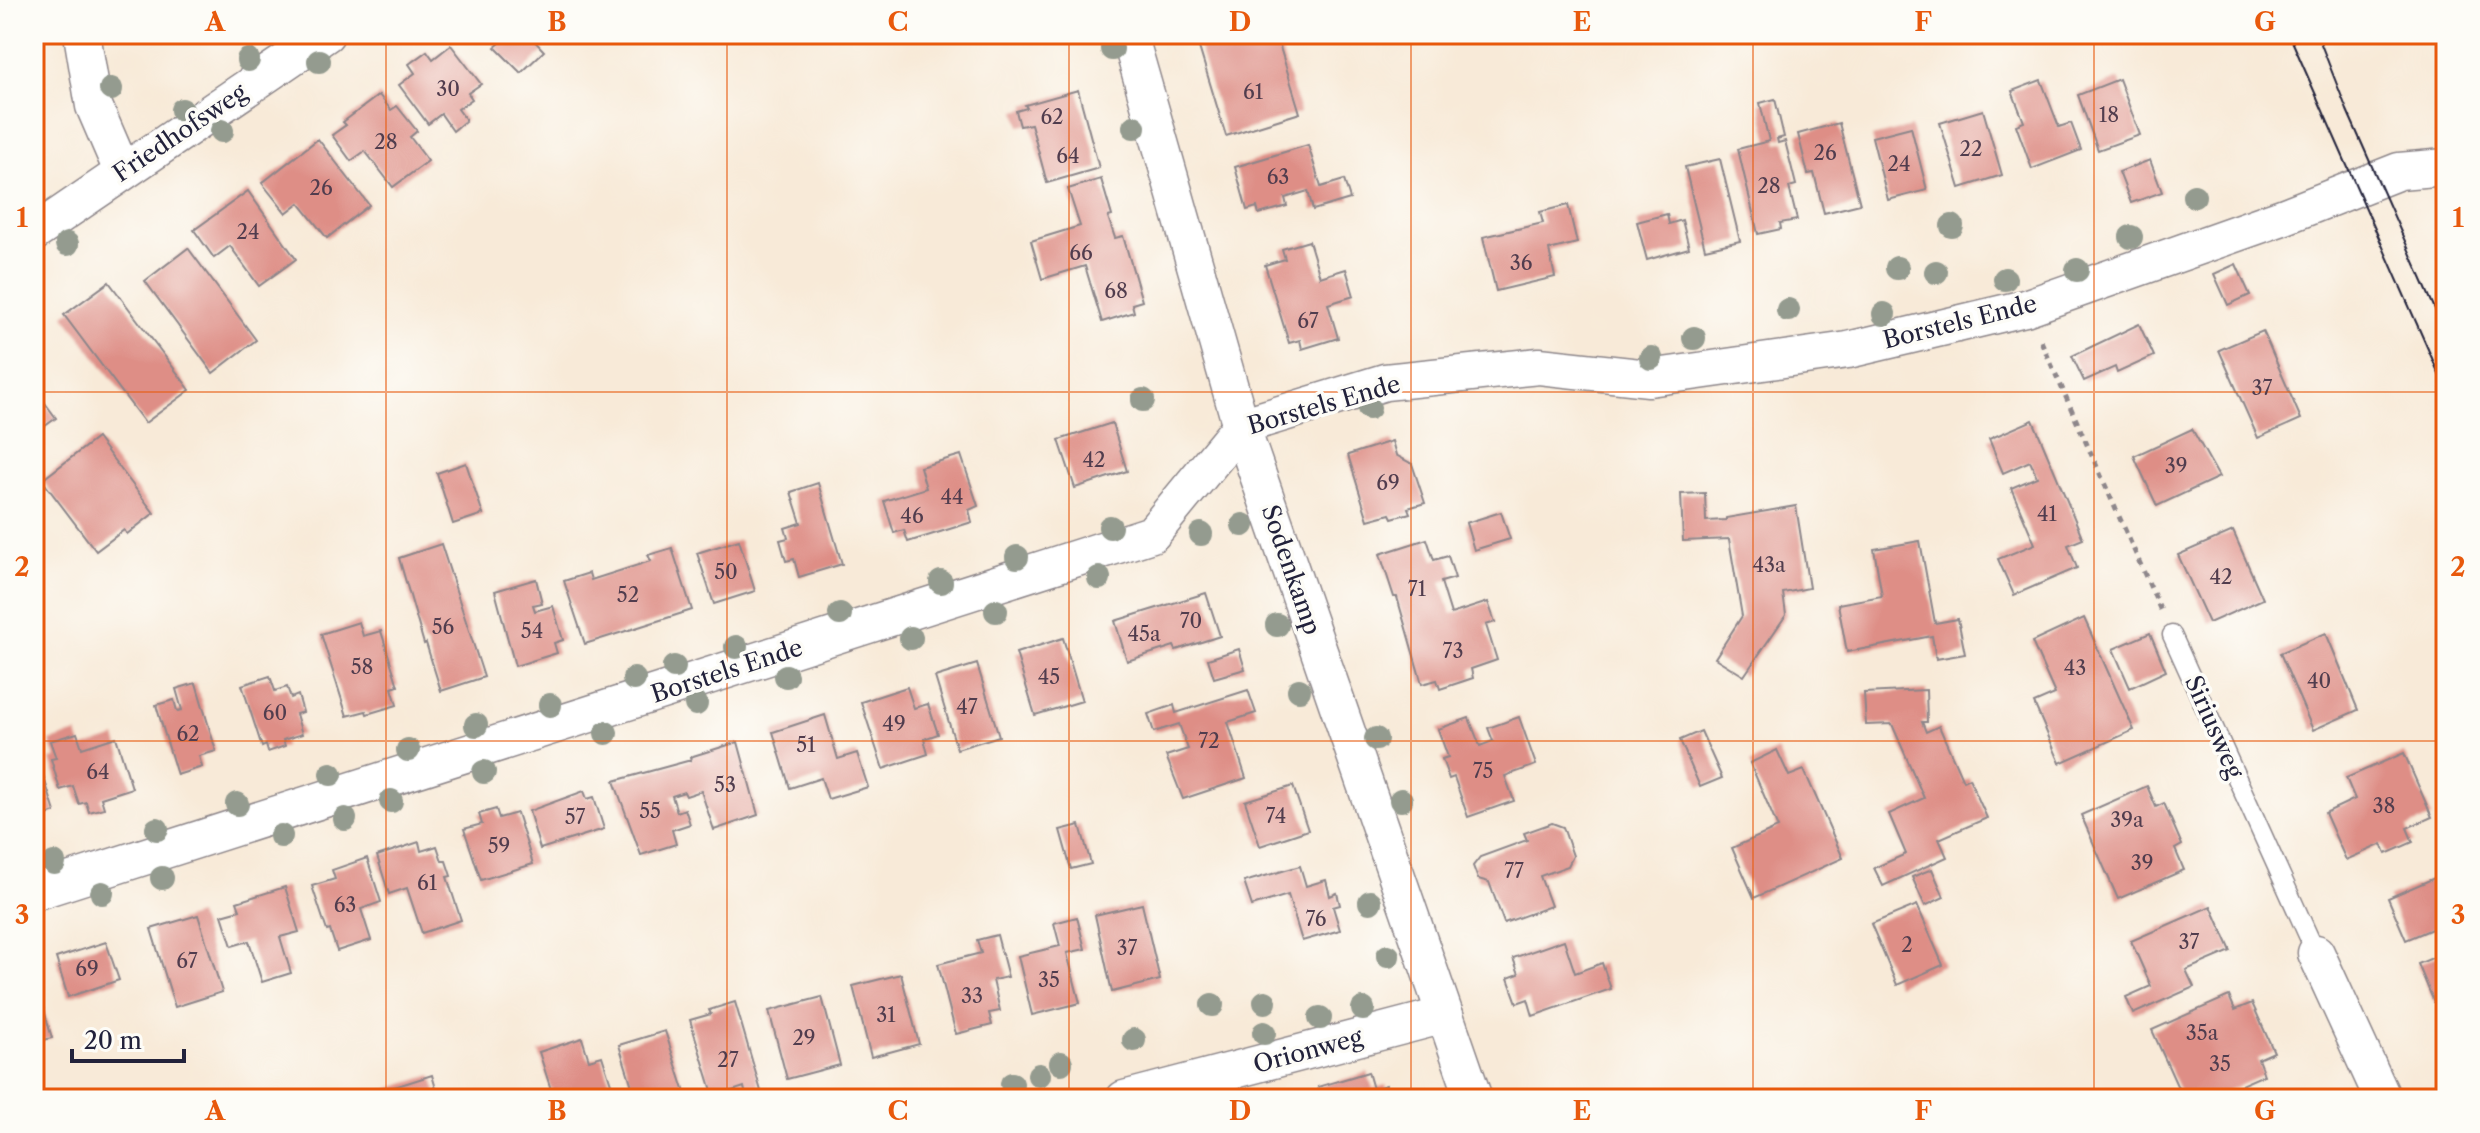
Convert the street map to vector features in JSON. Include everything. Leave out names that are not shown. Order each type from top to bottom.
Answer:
[{"type":"street","points":[[82,34],[94,106],[122,171]]},
{"type":"street","name":"Friedhofsweg","points":[[34,233],[326,34]]},
{"type":"street","name":"Sodenkamp","points":[[1129,34],[1241,426],[1474,1099]]},
{"type":"street","name":"Borstels Ende","points":[[34,892],[1152,534],[1241,426],[1385,382],[1539,366],[1649,378],[1848,350],[2025,308],[2285,216],[2399,171],[2446,167]]},
{"type":"street","name":"Siriusweg","points":[[2316,953],[2377,1097]]},
{"type":"street","name":"Orionweg","points":[[1124,1099],[1445,1015]]},
{"type":"lane","name":"Siriusweg","points":[[2172,635],[2316,953]]},
{"type":"path","points":[[2048,355],[2172,635]]},
{"type":"building","points":[[489,34],[528,34],[544,51],[521,73],[495,47],[499,44]]},
{"type":"building","points":[[1195,34],[1276,34],[1300,113],[1226,136]]},
{"type":"building","points":[[451,45],[481,84],[468,93],[472,99],[458,109],[466,120],[453,131],[441,114],[428,124],[399,85],[415,73],[409,64],[427,51],[433,59]]},
{"type":"building","points":[[2119,79],[2140,135],[2098,150],[2078,95]]},
{"type":"building","points":[[2041,80],[2059,127],[2071,123],[2081,150],[2032,169],[2016,125],[2024,122],[2012,91]]},
{"type":"building","points":[[1078,90],[1099,168],[1047,183],[1031,124],[1020,126],[1016,111],[1027,108],[1025,105]]},
{"type":"building","points":[[379,95],[391,110],[397,106],[417,131],[410,137],[428,161],[393,187],[365,151],[351,161],[332,135],[346,125],[343,122]]},
{"type":"building","points":[[1775,99],[1784,137],[1777,139],[1778,143],[1785,141],[1796,185],[1789,187],[1797,220],[1780,223],[1781,229],[1758,234],[1738,149],[1769,141],[1760,103]]},
{"type":"building","points":[[1983,110],[2002,175],[1960,188],[1940,123]]},
{"type":"building","points":[[1839,123],[1860,204],[1824,213],[1814,173],[1808,174],[1798,134]]},
{"type":"building","points":[[1911,127],[1927,190],[1888,200],[1872,137]]},
{"type":"building","points":[[318,139],[369,205],[327,238],[299,203],[286,213],[262,183]]},
{"type":"building","points":[[1308,145],[1321,187],[1344,180],[1350,199],[1313,210],[1308,191],[1285,198],[1287,206],[1259,214],[1257,207],[1247,210],[1235,167]]},
{"type":"building","points":[[1720,159],[1740,241],[1705,249],[1685,167]]},
{"type":"building","points":[[2150,160],[2162,192],[2131,203],[2119,172]]},
{"type":"building","points":[[1101,179],[1115,238],[1123,236],[1142,301],[1132,304],[1134,312],[1102,322],[1085,266],[1042,279],[1031,241],[1080,226],[1068,189]]},
{"type":"building","points":[[248,191],[296,259],[259,286],[230,246],[214,258],[194,230]]},
{"type":"building","points":[[1568,205],[1577,243],[1549,250],[1555,277],[1496,291],[1483,237],[1543,223],[1540,212]]},
{"type":"building","points":[[1667,214],[1669,224],[1682,220],[1689,248],[1647,260],[1637,222]]},
{"type":"building","points":[[1309,241],[1320,277],[1346,269],[1354,296],[1328,304],[1338,338],[1302,349],[1300,340],[1289,343],[1265,265],[1285,259],[1282,249]]},
{"type":"building","points":[[188,248],[256,340],[213,373],[145,281]]},
{"type":"building","points":[[2236,264],[2250,295],[2228,305],[2214,274]]},
{"type":"building","points":[[109,282],[190,390],[145,423],[64,315]]},
{"type":"building","points":[[2139,324],[2154,356],[2117,373],[2115,367],[2084,381],[2072,356]]},
{"type":"building","points":[[2263,331],[2301,419],[2258,438],[2219,350]]},
{"type":"building","points":[[34,388],[56,418],[37,432],[43,440],[34,447]]},
{"type":"building","points":[[2033,420],[2083,539],[2068,545],[2077,568],[2014,595],[1998,559],[2035,544],[2011,488],[2037,477],[2030,461],[2003,473],[1989,439]]},
{"type":"building","points":[[1112,423],[1127,471],[1075,488],[1059,440]]},
{"type":"building","points":[[2192,429],[2219,477],[2157,506],[2134,456]]},
{"type":"building","points":[[97,438],[154,513],[127,534],[124,530],[96,551],[42,480]]},
{"type":"building","points":[[1392,441],[1396,455],[1412,464],[1425,503],[1408,508],[1410,513],[1368,520],[1348,455]]},
{"type":"building","points":[[961,455],[978,506],[969,510],[972,522],[908,542],[904,530],[894,533],[884,501],[926,488],[920,467]]},
{"type":"building","points":[[466,463],[483,514],[453,524],[437,473]]},
{"type":"building","points":[[818,483],[842,564],[799,577],[794,559],[786,561],[780,540],[788,538],[785,528],[801,523],[791,492]]},
{"type":"building","points":[[1705,493],[1706,521],[1796,506],[1809,588],[1783,593],[1786,615],[1744,676],[1715,658],[1742,616],[1729,539],[1683,541],[1681,494]]},
{"type":"building","points":[[1501,512],[1510,539],[1474,550],[1466,523]]},
{"type":"building","points":[[2233,531],[2263,599],[2209,623],[2178,555]]},
{"type":"building","points":[[1427,539],[1434,560],[1448,556],[1455,578],[1441,582],[1451,614],[1488,602],[1495,622],[1486,625],[1497,660],[1471,669],[1473,678],[1440,689],[1437,680],[1422,684],[1397,597],[1394,597],[1380,554]]},
{"type":"building","points":[[739,540],[755,591],[714,604],[697,553]]},
{"type":"building","points":[[1920,541],[1935,623],[1958,619],[1965,654],[1936,659],[1932,636],[1847,652],[1838,604],[1882,596],[1874,549]]},
{"type":"building","points":[[441,544],[484,677],[441,691],[399,558]]},
{"type":"building","points":[[672,548],[692,610],[585,644],[564,581],[589,573],[591,580],[651,561],[648,555]]},
{"type":"building","points":[[536,579],[542,603],[533,605],[535,611],[553,606],[563,640],[554,643],[557,653],[515,666],[495,591]]},
{"type":"building","points":[[1206,593],[1220,636],[1127,661],[1115,621]]},
{"type":"building","points":[[2084,618],[2134,730],[2060,763],[2034,703],[2055,694],[2032,642]]},
{"type":"building","points":[[359,622],[363,636],[381,631],[398,686],[392,688],[397,705],[347,716],[321,634]]},
{"type":"building","points":[[2150,633],[2166,671],[2130,688],[2113,649]]},
{"type":"building","points":[[2326,633],[2358,710],[2313,730],[2280,653]]},
{"type":"building","points":[[1063,638],[1082,701],[1035,715],[1016,653]]},
{"type":"building","points":[[1239,649],[1245,669],[1214,678],[1208,659]]},
{"type":"building","points":[[977,664],[999,736],[957,749],[935,677]]},
{"type":"building","points":[[270,676],[275,691],[287,687],[291,698],[298,695],[303,712],[296,714],[302,734],[283,740],[285,746],[268,752],[266,745],[262,747],[242,685]]},
{"type":"building","points":[[196,683],[216,751],[199,756],[202,767],[177,775],[156,705],[174,700],[177,711],[182,710],[176,689]]},
{"type":"building","points":[[907,687],[914,708],[928,704],[938,734],[924,739],[928,754],[883,769],[861,702]]},
{"type":"building","points":[[1248,690],[1256,713],[1228,722],[1246,778],[1183,799],[1166,756],[1188,749],[1179,724],[1154,732],[1148,714],[1174,705],[1176,713]]},
{"type":"building","points":[[1926,690],[1927,722],[1922,722],[1926,732],[1939,726],[1963,781],[1969,778],[1987,818],[1939,839],[1947,857],[1883,886],[1874,868],[1906,854],[1889,814],[1924,798],[1892,724],[1866,725],[1864,693]]},
{"type":"building","points":[[825,715],[838,759],[857,753],[868,787],[828,799],[821,778],[790,788],[773,732]]},
{"type":"building","points":[[1519,717],[1536,765],[1505,776],[1514,801],[1468,817],[1454,777],[1449,779],[1442,759],[1448,757],[1438,729],[1469,718],[1480,746],[1493,741],[1488,728]]},
{"type":"building","points":[[1701,731],[1722,778],[1700,787],[1680,740]]},
{"type":"building","points":[[77,733],[82,748],[116,737],[132,788],[101,798],[104,808],[89,812],[86,802],[79,804],[73,786],[60,790],[51,759],[56,758],[50,741]]},
{"type":"building","points":[[738,742],[758,815],[714,830],[701,791],[672,796],[677,812],[685,809],[690,824],[672,830],[676,844],[641,855],[614,781],[691,760],[690,757]]},
{"type":"building","points":[[34,747],[55,812],[34,819]]},
{"type":"building","points":[[1777,750],[1789,776],[1804,770],[1843,858],[1754,898],[1732,848],[1778,828],[1750,763]]},
{"type":"building","points":[[2404,753],[2432,817],[2407,828],[2413,842],[2386,854],[2382,844],[2346,860],[2325,813],[2355,799],[2346,778]]},
{"type":"building","points":[[1293,786],[1308,830],[1260,846],[1245,801]]},
{"type":"building","points":[[2147,786],[2156,807],[2164,803],[2182,845],[2175,849],[2184,870],[2118,899],[2081,815]]},
{"type":"building","points":[[584,791],[587,799],[594,797],[604,829],[540,849],[529,811]]},
{"type":"building","points":[[496,809],[499,818],[517,813],[533,864],[481,880],[464,829],[482,824],[479,814]]},
{"type":"building","points":[[1552,823],[1563,827],[1573,856],[1568,866],[1540,876],[1551,906],[1504,923],[1489,882],[1478,879],[1473,866],[1480,857],[1527,840],[1524,833]]},
{"type":"building","points":[[1080,825],[1091,864],[1071,869],[1060,830]]},
{"type":"building","points":[[419,842],[421,851],[437,846],[442,861],[446,861],[451,876],[447,877],[461,920],[422,933],[407,888],[389,894],[377,856]]},
{"type":"building","points":[[367,858],[381,902],[361,909],[371,940],[337,951],[312,886],[335,879],[332,870]]},
{"type":"building","points":[[1300,866],[1306,886],[1326,880],[1330,896],[1337,893],[1340,905],[1333,907],[1340,930],[1302,941],[1288,895],[1252,906],[1244,882]]},
{"type":"building","points":[[1932,869],[1944,897],[1925,906],[1912,877]]},
{"type":"building","points":[[2446,873],[2446,923],[2406,940],[2388,898]]},
{"type":"building","points":[[285,887],[299,932],[280,937],[291,973],[262,982],[249,941],[232,946],[222,915],[240,910],[237,902]]},
{"type":"building","points":[[1142,904],[1160,980],[1112,992],[1095,915]]},
{"type":"building","points":[[1917,905],[1943,965],[1897,985],[1871,924]]},
{"type":"building","points":[[2211,906],[2231,951],[2186,970],[2194,987],[2133,1014],[2126,997],[2151,986],[2131,941]]},
{"type":"building","points":[[198,915],[222,992],[175,1007],[151,929]]},
{"type":"building","points":[[1077,917],[1085,949],[1067,953],[1080,1003],[1032,1015],[1018,956],[1060,946],[1054,923]]},
{"type":"building","points":[[997,935],[1008,977],[993,980],[1000,1011],[989,1013],[992,1025],[956,1034],[938,964],[981,953],[977,940]]},
{"type":"building","points":[[1564,940],[1575,973],[1602,963],[1611,989],[1533,1016],[1528,999],[1517,1003],[1508,978],[1519,974],[1513,958]]},
{"type":"building","points":[[106,942],[119,980],[68,997],[56,958]]},
{"type":"building","points":[[2446,952],[2446,997],[2434,1002],[2418,964]]},
{"type":"building","points":[[901,974],[919,1044],[871,1057],[853,986]]},
{"type":"building","points":[[2229,996],[2235,1010],[2252,1003],[2274,1052],[2258,1059],[2264,1075],[2209,1099],[2183,1099],[2152,1030]]},
{"type":"building","points":[[822,997],[840,1065],[787,1079],[769,1011]]},
{"type":"building","points":[[735,1002],[761,1091],[746,1096],[744,1087],[714,1097],[690,1020]]},
{"type":"building","points":[[43,1007],[52,1038],[35,1042],[34,1009]]},
{"type":"building","points":[[665,1031],[687,1099],[636,1099],[619,1045]]},
{"type":"building","points":[[582,1038],[589,1060],[602,1056],[612,1087],[598,1091],[601,1099],[554,1099],[539,1052]]},
{"type":"building","points":[[1368,1072],[1373,1089],[1386,1085],[1390,1099],[1322,1099],[1318,1087]]},
{"type":"building","points":[[432,1075],[439,1099],[384,1099],[382,1091]]},
{"type":"tram line","points":[[2289,34],[2446,390]]},
{"type":"tram line","points":[[2317,34],[2347,110],[2446,334]]}]
